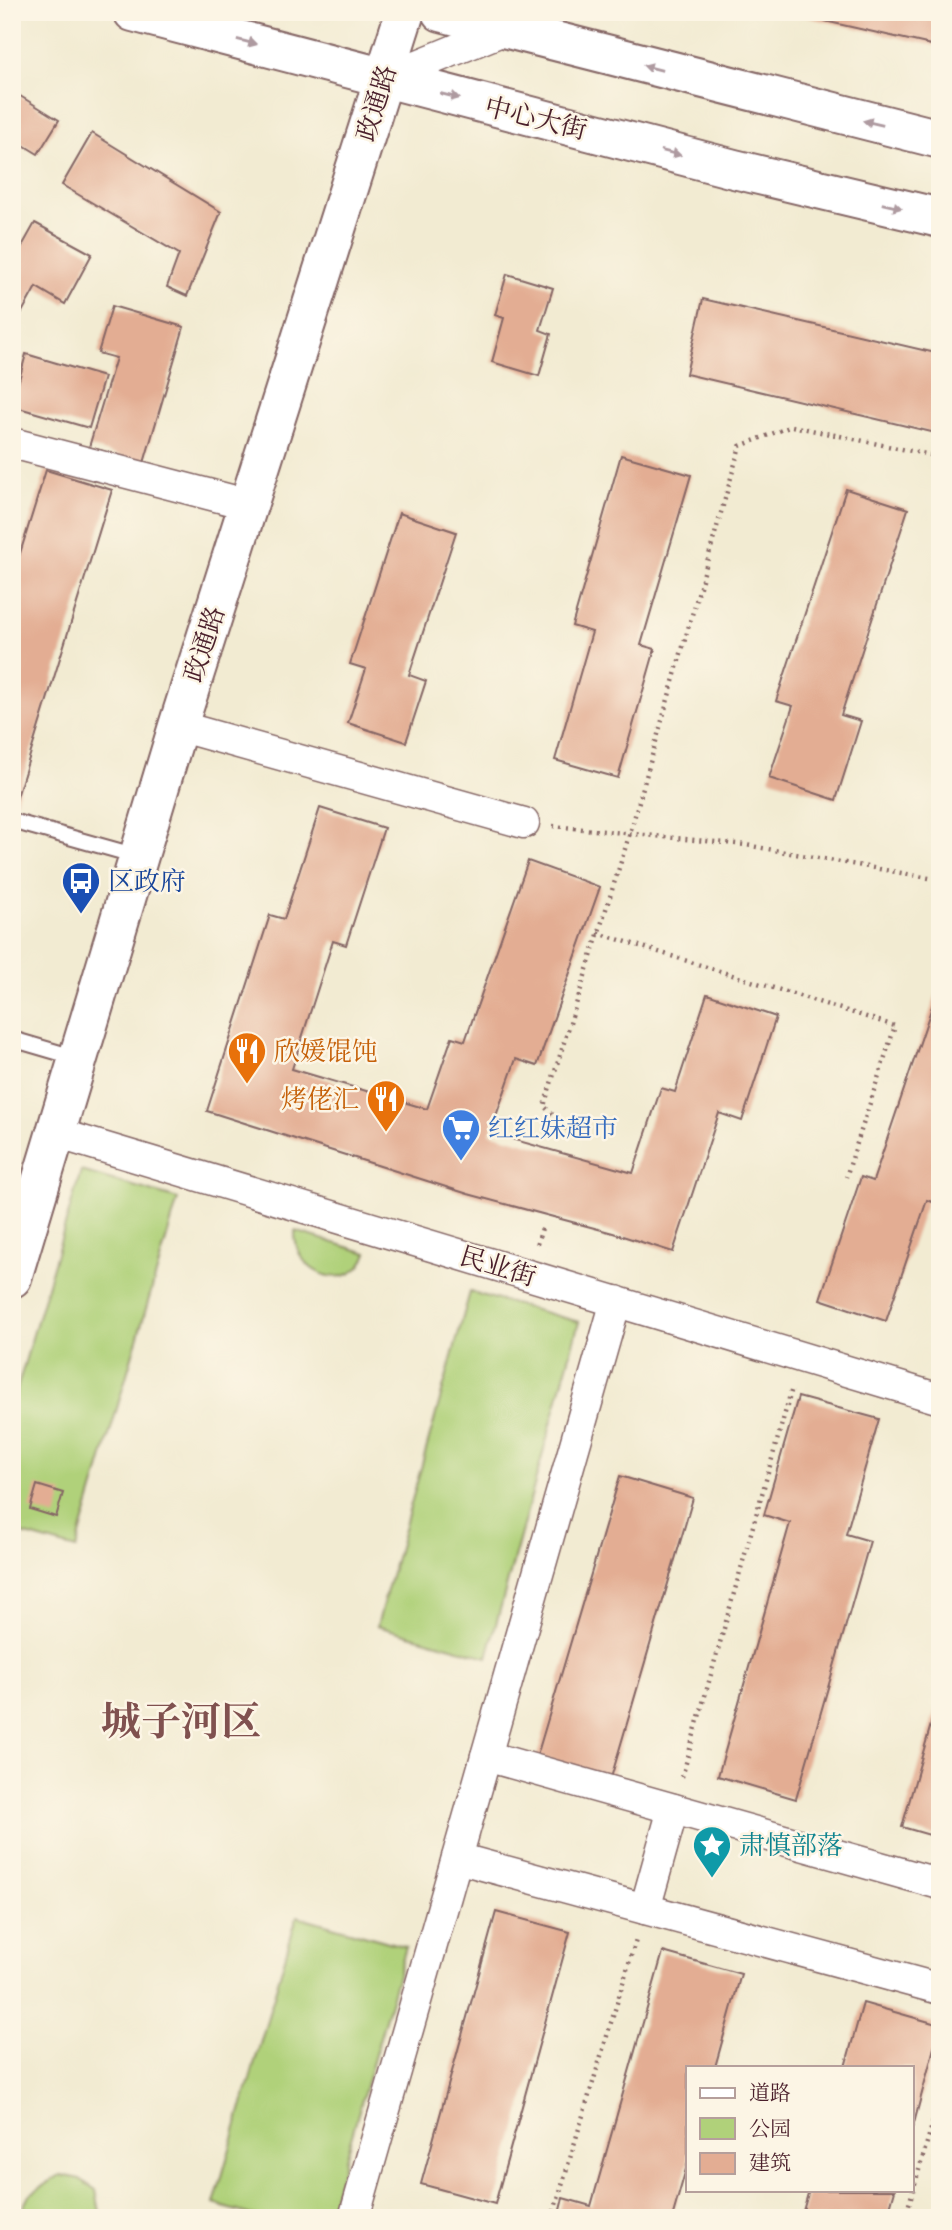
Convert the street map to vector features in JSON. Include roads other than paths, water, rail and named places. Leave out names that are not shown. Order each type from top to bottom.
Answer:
[{"type":"main road","name":"中心大街","points":[[133,12],[734,169],[940,218]]},
{"type":"main road","name":"政通路","points":[[12,1278],[178,726],[405,12]]},
{"type":"main road","points":[[441,12],[510,21],[940,139]]},
{"type":"street","points":[[384,79],[510,21]]},
{"type":"street","points":[[12,443],[250,505]]},
{"type":"street","points":[[178,726],[524,823]]},
{"type":"street","name":"民业街","points":[[56,1133],[940,1399]]},
{"type":"street","points":[[354,2218],[616,1301]]},
{"type":"street","points":[[486,1756],[940,1884]]},
{"type":"street","points":[[645,1909],[673,1809]]},
{"type":"street","points":[[457,1858],[940,1989]]},
{"type":"lane","points":[[12,821],[139,856]]},
{"type":"lane","points":[[12,1040],[78,1059]]},
{"type":"place","name":"区政府","points":[[81,915]]},
{"type":"place","name":"欣媛馄饨","points":[[247,1085]]},
{"type":"place","name":"烤佬汇","points":[[386,1133]]},
{"type":"place","name":"红红妹超市","points":[[461,1162]]},
{"type":"place","name":"肃慎部落","points":[[712,1879]]},
{"type":"district","name":"城子河区","points":[[181,1721]]}]
